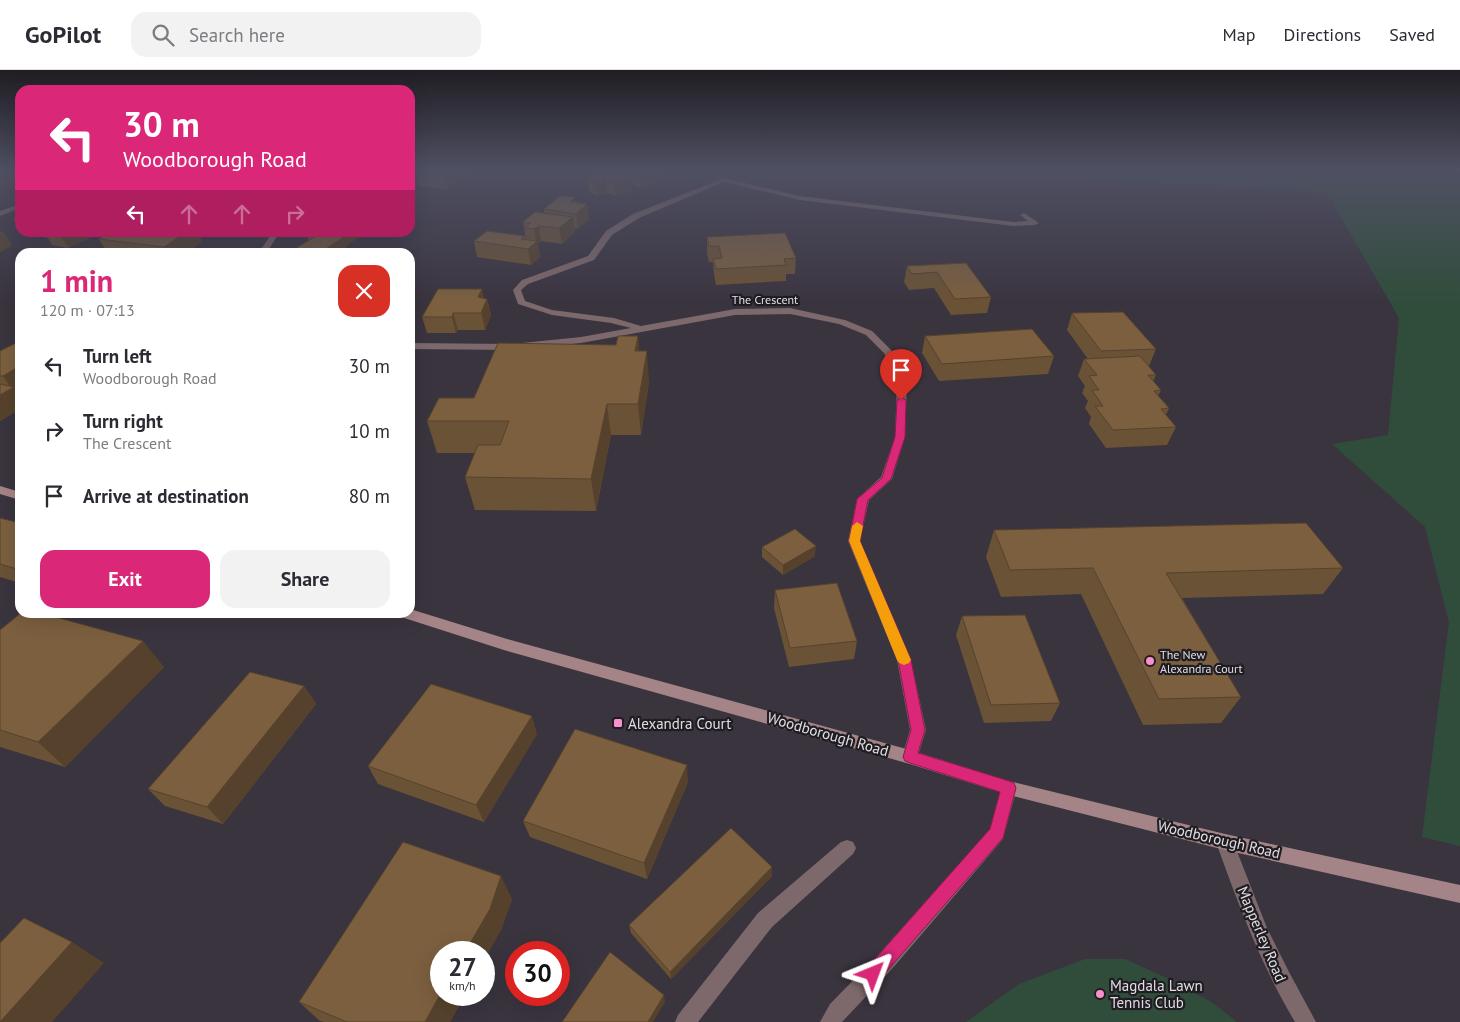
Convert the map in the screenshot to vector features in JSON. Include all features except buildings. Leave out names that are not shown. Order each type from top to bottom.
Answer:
[{"type":"main road","points":[[0,490],[15,494]]},
{"type":"main road","name":"Woodborough Road","points":[[415,616],[507,645],[910,757],[1009,788],[1225,842],[1460,894]]},
{"type":"street","points":[[642,213],[609,233],[591,258],[525,282],[517,290],[521,302],[535,310],[552,314],[607,319],[642,328]]},
{"type":"street","points":[[926,213],[1013,224],[1035,223],[1024,215]]},
{"type":"street","points":[[266,248],[274,237]]},
{"type":"street","name":"The Crescent","points":[[415,346],[512,347],[581,340],[734,312],[790,311],[842,322],[869,333],[888,352],[902,381],[900,437],[886,479],[863,499],[854,541],[904,660],[918,730],[910,757]]},
{"type":"street","points":[[830,1022],[837,1011],[885,962],[997,833],[1009,788]]},
{"type":"street","name":"Mapperley Road","points":[[1225,842],[1254,920],[1286,989],[1306,1022]]},
{"type":"street","points":[[686,1022],[765,920],[847,848]]},
{"type":"green space","points":[[1339,213],[1460,213],[1460,846],[1422,837],[1449,622],[1425,527],[1332,444],[1388,435],[1399,318]]},
{"type":"green space","name":"Magdala Lawn Tennis Club","points":[[1085,959],[1125,959],[1171,980],[1213,1003],[1237,1022],[966,1022],[1019,984]]},
{"type":"slow traffic","points":[[857,526],[854,541],[904,660]]},
{"type":"place","name":"The New Alexandra Court","points":[[1150,661]]},
{"type":"place","name":"Alexandra Court","points":[[618,723]]},
{"type":"place","name":"Magdala Lawn Tennis Club","points":[[1100,994]]},
{"type":"route","points":[[873,974],[997,833],[1009,788],[910,757],[918,730],[904,660],[854,541],[863,499],[886,479],[900,437],[901,400]]}]
